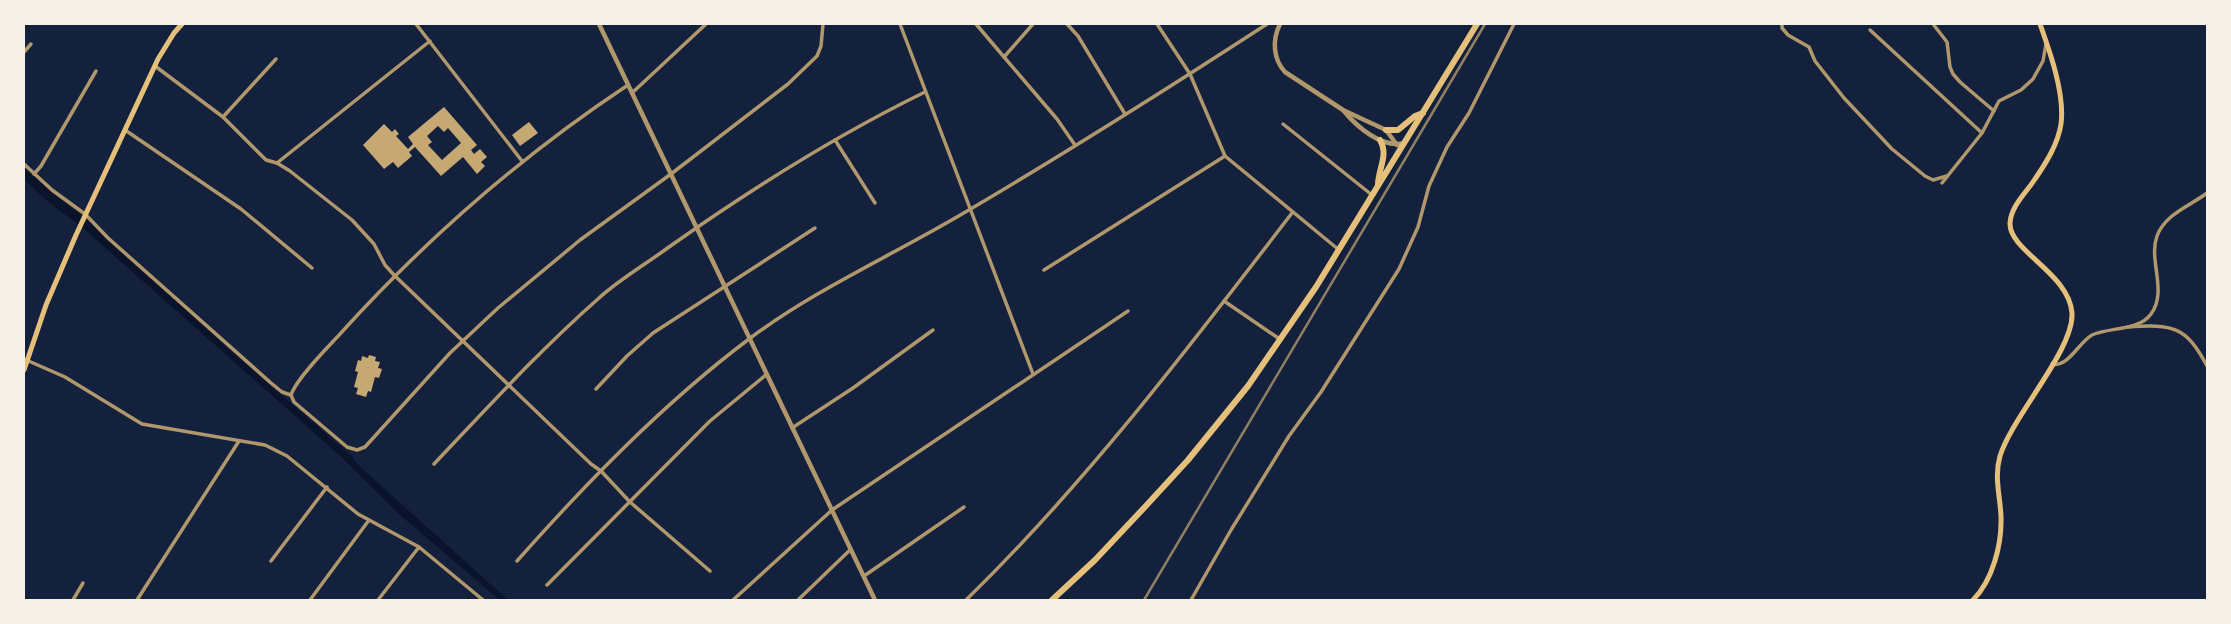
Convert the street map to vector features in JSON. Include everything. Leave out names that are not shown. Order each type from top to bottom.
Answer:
[{"type":"main road","points":[[24,370],[26,360],[46,305],[85,214],[155,66],[169,41],[182,24]]},
{"type":"main road","points":[[1052,600],[1100,555],[1188,460],[1248,386],[1281,340],[1339,250],[1476,24]]},
{"type":"main road","points":[[1973,600],[1988,578],[1999,544],[2001,517],[1996,479],[2001,455],[2012,429],[2052,364],[2070,326],[2072,313],[2069,300],[2050,272],[2015,240],[2010,229],[2014,208],[2046,163],[2061,125],[2061,102],[2047,42],[2040,24]]},
{"type":"main road","points":[[1386,130],[1398,130],[1414,116],[1423,113]]},
{"type":"main road","points":[[1378,185],[1378,174],[1384,154],[1384,149],[1380,140]]},
{"type":"street","points":[[416,24],[522,161]]},
{"type":"street","points":[[599,24],[875,600]]},
{"type":"street","points":[[632,93],[706,24]]},
{"type":"street","points":[[24,164],[34,174],[85,214],[108,238],[271,383],[282,392],[291,395],[294,402],[342,443],[357,450],[368,443],[462,341],[498,308],[567,251],[671,174],[788,84],[816,56],[821,46],[823,24]]},
{"type":"street","points":[[900,24],[1033,374]]},
{"type":"street","points":[[976,24],[1057,119],[1076,145]]},
{"type":"street","points":[[1004,57],[1033,24]]},
{"type":"street","points":[[1067,24],[1078,36],[1125,114]]},
{"type":"street","points":[[1157,24],[1190,74],[1225,156],[1292,213],[1339,250]]},
{"type":"street","points":[[517,561],[601,471],[666,408],[750,338],[808,298],[970,209],[1076,145],[1267,24]]},
{"type":"street","points":[[1280,24],[1276,33],[1274,47],[1277,59],[1282,68],[1297,81],[1343,110],[1386,130],[1396,144],[1398,153]]},
{"type":"street","points":[[1192,600],[1231,530],[1289,436],[1321,392],[1399,270],[1418,227],[1429,186],[1448,147],[1469,113],[1514,24]]},
{"type":"street","points":[[1782,24],[1782,28],[1788,35],[1810,47],[1815,61],[1844,98],[1892,149],[1925,176],[1933,180],[1948,176]]},
{"type":"street","points":[[1933,24],[1947,42],[1950,67],[1953,74],[1960,82],[1994,111]]},
{"type":"street","points":[[1870,30],[1982,133]]},
{"type":"street","points":[[277,163],[430,41]]},
{"type":"street","points":[[1942,183],[1982,133],[1999,101],[2022,90],[2034,79],[2043,61],[2047,42]]},
{"type":"street","points":[[24,52],[31,44]]},
{"type":"street","points":[[223,117],[276,59]]},
{"type":"street","points":[[155,66],[223,117],[262,156],[270,162],[277,163],[320,193],[352,220],[374,244],[385,265],[394,275],[462,341],[510,384],[591,464],[601,471],[630,502],[710,571]]},
{"type":"street","points":[[34,174],[41,166],[96,71]]},
{"type":"street","points":[[291,395],[314,364],[394,275],[456,216],[522,161],[628,85]]},
{"type":"street","points":[[434,464],[510,384],[599,298],[697,228],[785,169],[835,140],[925,92]]},
{"type":"street","points":[[1343,110],[1349,118],[1380,140],[1396,144],[1404,143]]},
{"type":"street","points":[[1283,124],[1372,196]]},
{"type":"street","points":[[125,130],[241,208],[312,268]]},
{"type":"street","points":[[835,140],[875,203]]},
{"type":"street","points":[[1044,270],[1225,156]]},
{"type":"street","points":[[2052,364],[2057,365],[2063,363],[2088,337],[2099,332],[2139,323],[2151,314],[2156,301],[2158,283],[2154,251],[2157,235],[2177,212],[2207,193]]},
{"type":"street","points":[[966,600],[1022,544],[1089,468],[1181,358],[1292,213]]},
{"type":"street","points":[[596,389],[645,339],[724,285],[815,228]]},
{"type":"street","points":[[1224,301],[1281,340]]},
{"type":"street","points":[[733,600],[832,510],[1128,311]]},
{"type":"street","points":[[2119,328],[2152,327],[2182,333],[2192,340],[2207,366]]},
{"type":"street","points":[[792,428],[853,388],[933,330]]},
{"type":"street","points":[[26,360],[65,377],[142,424],[265,445],[281,451],[327,487],[358,514],[418,547],[483,600]]},
{"type":"street","points":[[547,585],[710,421],[767,374]]},
{"type":"street","points":[[137,600],[239,441]]},
{"type":"street","points":[[271,561],[327,487]]},
{"type":"street","points":[[864,576],[964,507]]},
{"type":"street","points":[[310,600],[369,520]]},
{"type":"street","points":[[378,600],[418,547]]},
{"type":"street","points":[[798,600],[851,549]]},
{"type":"street","points":[[73,600],[84,583]]},
{"type":"water","points":[[24,168],[50,191],[86,219],[241,360],[352,456],[357,464],[508,600],[500,600],[401,516],[338,454],[83,228],[46,200],[24,179]]},
{"type":"building","points":[[444,107],[477,145],[471,150],[474,154],[480,149],[487,157],[481,162],[485,166],[477,174],[463,157],[441,176],[415,147],[409,152],[412,156],[398,168],[393,162],[384,169],[363,145],[384,124],[392,132],[395,129],[399,134],[396,136],[408,149],[413,144],[408,137]],"holes":[[[438,126],[444,132],[448,128],[461,143],[442,160],[428,145],[432,142],[427,136]]]},
{"type":"building","points":[[529,122],[538,133],[520,146],[512,135]]},
{"type":"building","points":[[369,355],[376,357],[375,361],[380,362],[378,368],[382,369],[379,378],[375,377],[371,392],[368,391],[366,397],[356,394],[358,388],[354,387],[358,372],[355,371],[358,360],[361,361],[362,356],[368,358]]},
{"type":"railway","points":[[1144,600],[1485,24]]}]
